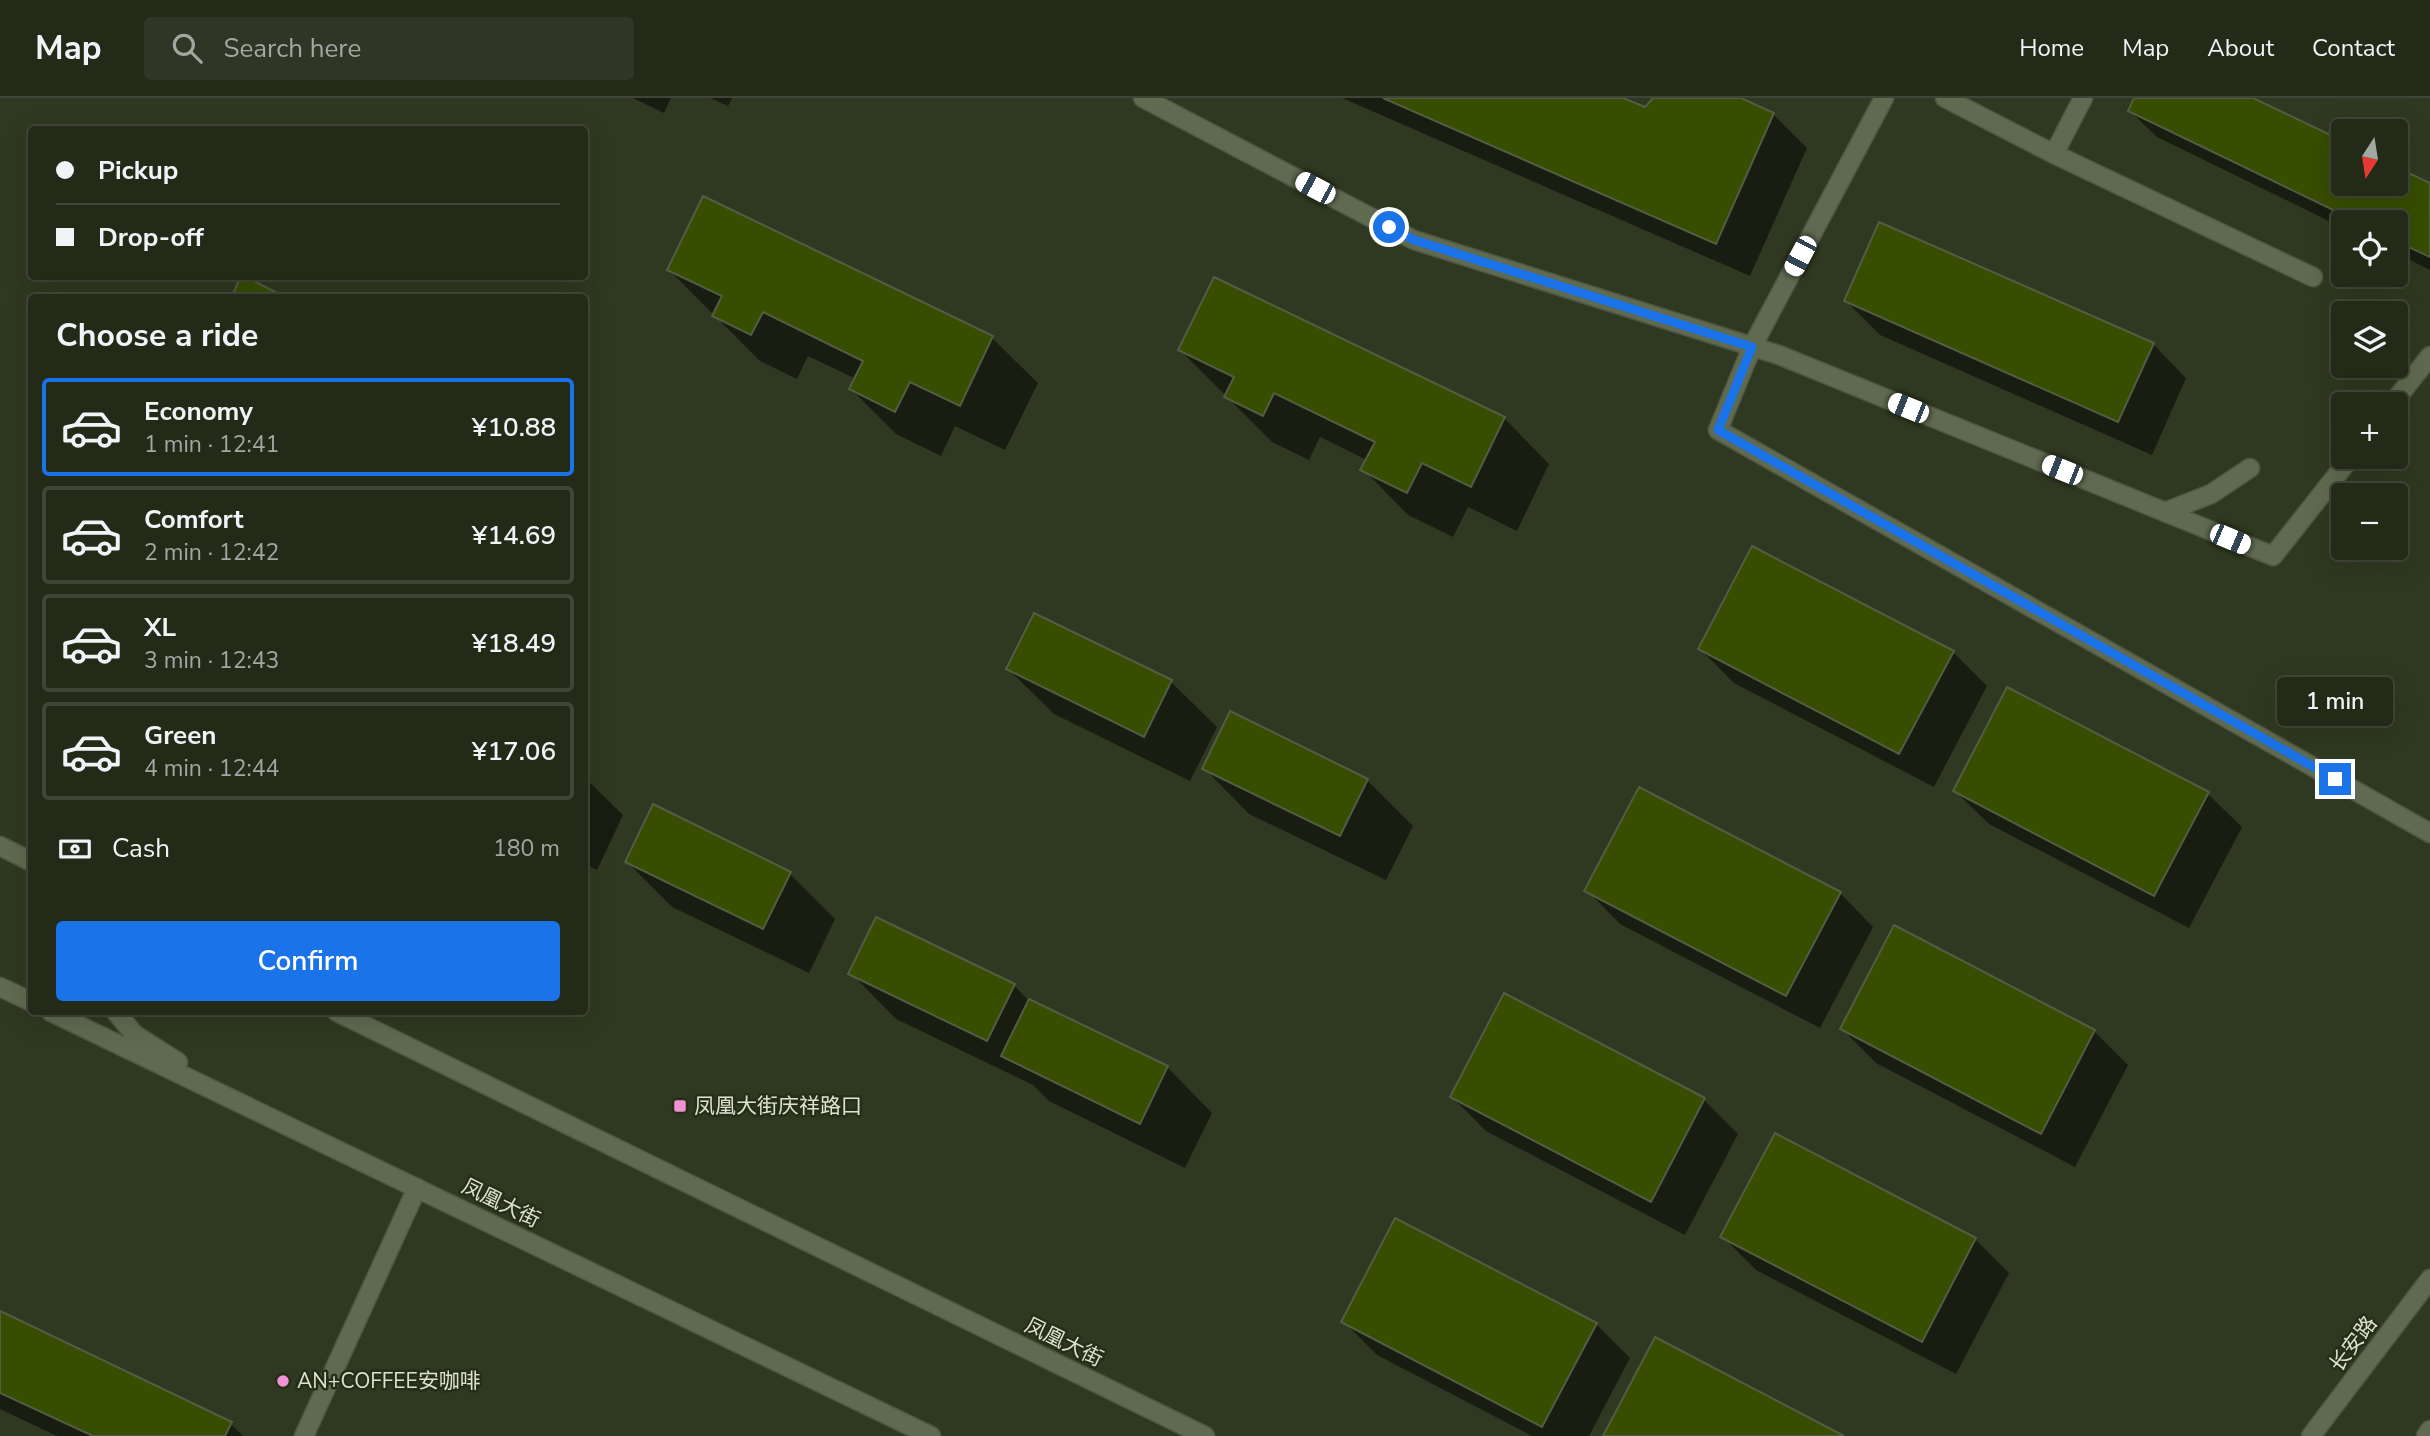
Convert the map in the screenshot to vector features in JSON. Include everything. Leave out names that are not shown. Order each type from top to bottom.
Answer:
[{"type":"street","points":[[1143,98],[1414,240],[1752,347],[2273,556],[2342,469]]},
{"type":"street","points":[[1884,98],[1752,347],[1718,430],[2430,833]]},
{"type":"street","points":[[1945,98],[2054,154],[2313,277]]},
{"type":"street","points":[[2054,154],[2083,98]]},
{"type":"street","points":[[2402,392],[2430,356]]},
{"type":"street","points":[[2165,512],[2211,494],[2249,468]]},
{"type":"street","points":[[0,846],[28,860]]},
{"type":"street","points":[[0,987],[28,1000]]},
{"type":"street","name":"凤凰大街","points":[[57,1015],[931,1436]]},
{"type":"street","points":[[119,1015],[134,1034],[239,1102]]},
{"type":"street","name":"凤凰大街","points":[[343,1015],[1205,1436]]},
{"type":"street","points":[[304,1436],[417,1188]]},
{"type":"street","name":"长安路","points":[[2311,1436],[2430,1279]]},
{"type":"street","points":[[2426,1436],[2430,1430]]},
{"type":"building","points":[[1383,98],[1623,98],[1645,107],[1653,98],[1741,98],[1774,113],[1716,244]]},
{"type":"building","points":[[2134,98],[2253,98],[2331,135],[2331,196],[2408,196],[2408,173],[2430,183],[2430,257],[2408,247],[2408,210],[2333,210],[2128,111]]},
{"type":"building","points":[[703,196],[993,336],[960,406],[910,382],[895,412],[849,389],[863,361],[763,312],[751,335],[712,316],[722,296],[667,270]]},
{"type":"building","points":[[1879,222],[2154,343],[2118,422],[1844,301]]},
{"type":"building","points":[[1214,277],[1505,417],[1471,487],[1422,463],[1407,493],[1360,470],[1375,442],[1274,393],[1263,416],[1224,397],[1234,377],[1178,350]]},
{"type":"building","points":[[239,280],[252,280],[279,294],[233,294]]},
{"type":"building","points":[[1752,546],[1954,651],[1899,754],[1698,649]]},
{"type":"building","points":[[1034,613],[1172,680],[1144,737],[1006,669]]},
{"type":"building","points":[[2007,687],[2209,792],[2154,896],[1953,791]]},
{"type":"building","points":[[1230,711],[1368,779],[1340,836],[1202,769]]},
{"type":"building","points":[[1639,787],[1841,892],[1786,996],[1584,891]]},
{"type":"building","points":[[653,804],[791,872],[763,929],[625,862]]},
{"type":"building","points":[[876,917],[1015,984],[987,1041],[848,974]]},
{"type":"building","points":[[1894,925],[2095,1030],[2041,1134],[1840,1029]]},
{"type":"building","points":[[1504,993],[1705,1098],[1651,1202],[1450,1097]]},
{"type":"building","points":[[1029,999],[1168,1066],[1140,1124],[1001,1056]]},
{"type":"building","points":[[1775,1133],[1976,1238],[1922,1342],[1720,1237]]},
{"type":"building","points":[[1395,1218],[1597,1323],[1542,1427],[1341,1322]]},
{"type":"building","points":[[0,1311],[232,1422],[225,1436],[93,1436],[0,1393]]},
{"type":"building","points":[[1655,1337],[1844,1436],[1603,1436]]},
{"type":"place","name":"凤凰大街庆祥路口","points":[[680,1106]]},
{"type":"place","name":"AN+COFFEE安咖啡","points":[[283,1381]]},
{"type":"route","points":[[1389,227],[1414,240],[1752,347],[1718,430],[2335,779]]}]
